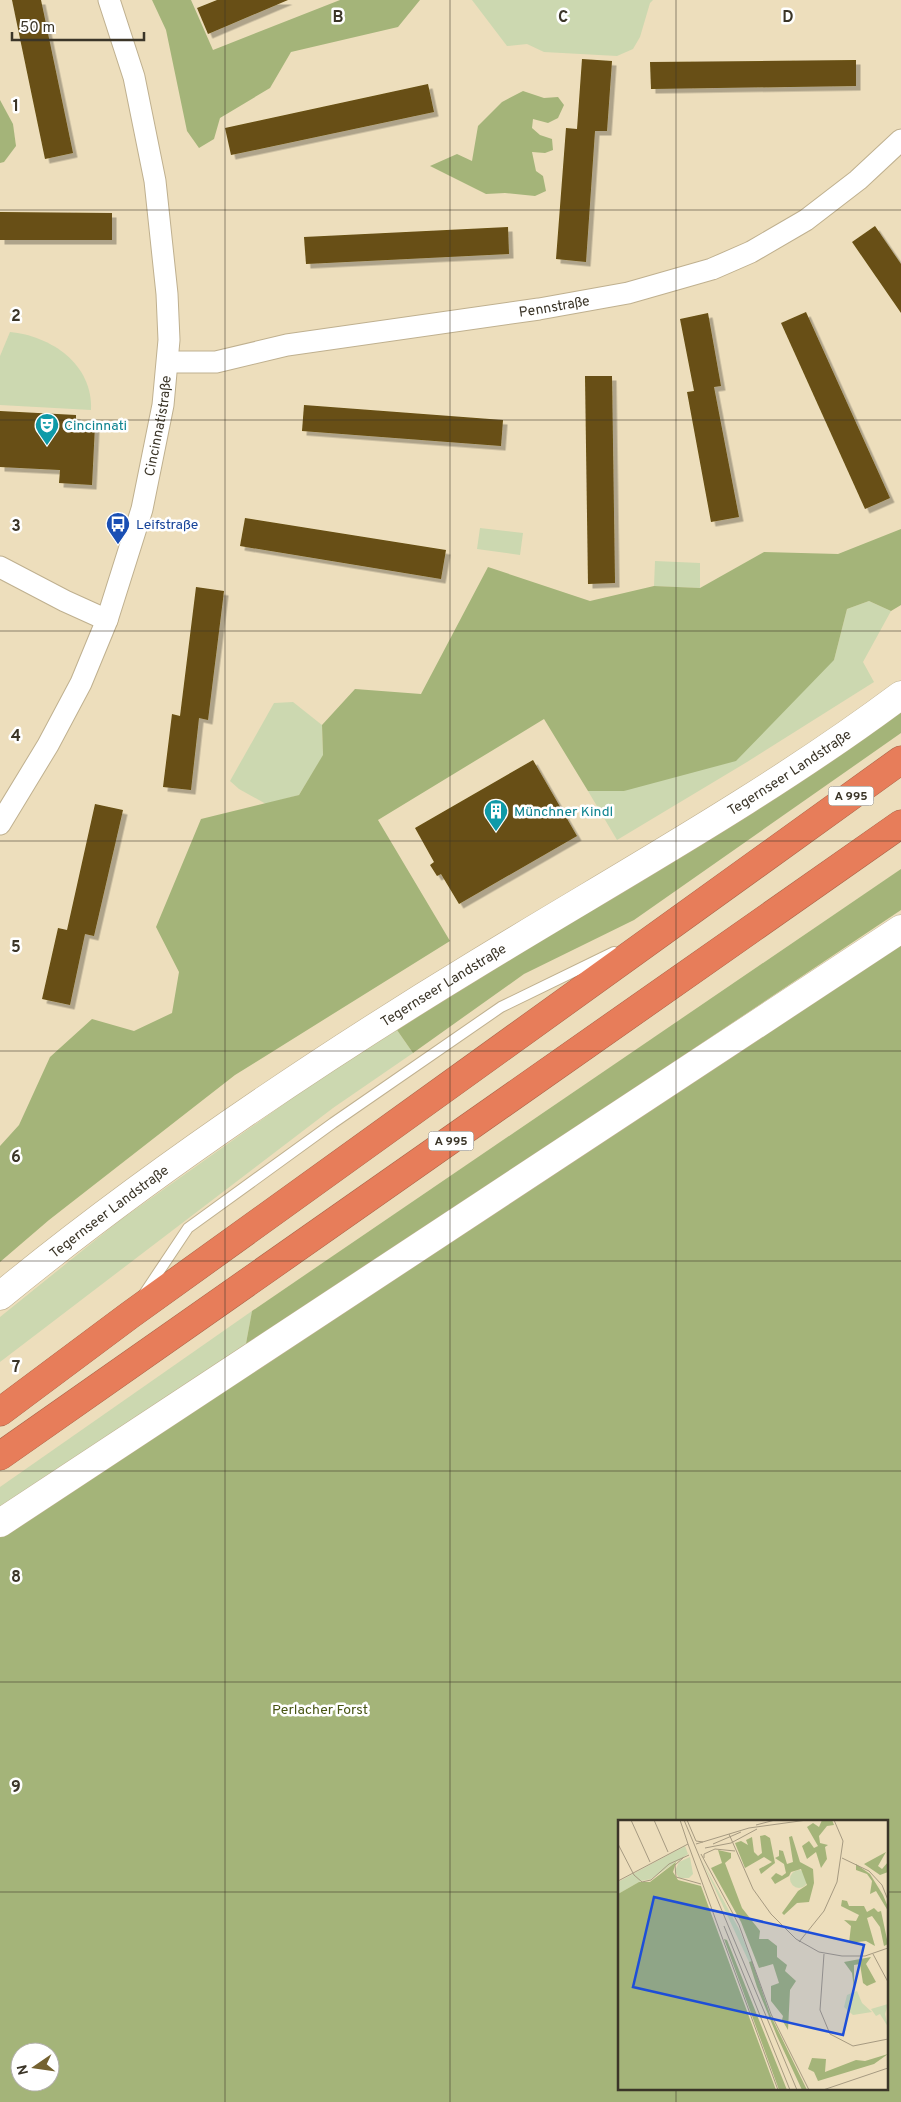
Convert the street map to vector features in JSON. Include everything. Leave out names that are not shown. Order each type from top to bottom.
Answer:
[{"type":"highway","name":"A 995","points":[[0,1412],[130,1314],[901,760]]},
{"type":"highway","name":"A 995","points":[[0,1456],[901,824]]},
{"type":"main road","name":"Tegernseer Landstraße","points":[[0,1296],[85,1228],[197,1145],[342,1048],[684,839],[859,726],[901,695]]},
{"type":"main road","points":[[0,1522],[901,929]]},
{"type":"street","name":"Cincinnatistraße","points":[[0,824],[48,745],[81,683],[107,620],[129,556],[144,500],[163,405],[168,362],[167,294],[155,181],[134,77],[109,0]]},
{"type":"street","name":"Pennstraße","points":[[168,362],[216,362],[287,345],[577,302],[628,293],[712,270],[751,252],[806,220],[858,180],[901,140]]},
{"type":"street","points":[[0,566],[65,601],[107,620]]},
{"type":"lane","points":[[130,1314],[188,1228],[333,1123],[501,1007],[669,926]]},
{"type":"green space","points":[[152,0],[191,0],[213,50],[340,0],[420,0],[398,27],[291,52],[270,88],[220,118],[214,139],[199,148],[187,131],[166,30]]},
{"type":"green space","points":[[472,0],[653,0],[650,3],[640,37],[633,49],[617,56],[544,52],[527,44],[507,46]]},
{"type":"green space","points":[[523,91],[544,98],[558,97],[564,105],[558,118],[548,123],[533,119],[532,128],[540,135],[552,139],[553,150],[545,153],[532,152],[536,171],[543,176],[546,191],[535,196],[505,193],[486,194],[430,166],[457,154],[472,161],[478,126],[502,102]]},
{"type":"green space","points":[[0,100],[13,124],[16,146],[4,162],[0,163]]},
{"type":"green space","points":[[10,332],[40,339],[67,355],[85,379],[90,394],[91,410],[0,405],[0,356]]},
{"type":"green space","points":[[480,528],[523,533],[520,555],[477,549]]},
{"type":"green space","points":[[901,529],[901,605],[891,611],[869,601],[847,609],[834,660],[736,761],[624,791],[588,791],[544,719],[378,820],[450,941],[235,1075],[49,1220],[0,1262],[0,1146],[19,1125],[50,1057],[92,1019],[134,1031],[172,1013],[179,972],[156,927],[201,819],[299,795],[323,755],[322,725],[355,689],[421,694],[488,567],[590,601],[654,586],[700,588],[764,552],[838,554]]},
{"type":"green space","points":[[655,561],[700,563],[700,588],[654,586]]},
{"type":"green space","points":[[869,601],[891,611],[863,662],[874,682],[747,762],[617,840],[588,791],[624,791],[834,660],[847,609]]},
{"type":"green space","points":[[293,702],[322,725],[323,756],[299,795],[266,804],[239,789],[230,781],[274,703]]},
{"type":"green space","points":[[901,707],[901,733],[634,920],[524,974],[413,1053],[397,1030],[859,736]]},
{"type":"green space","points":[[901,869],[901,910],[245,1349],[252,1311]]},
{"type":"green space","name":"Perlacher Forst","points":[[901,944],[901,2102],[0,2102],[0,1537]]},
{"type":"green space","points":[[397,1030],[413,1053],[333,1108],[0,1362],[0,1317],[119,1221],[315,1082]]},
{"type":"green space","points":[[252,1311],[245,1349],[0,1509],[0,1487]]},
{"type":"building","points":[[12,0],[41,0],[73,153],[45,159]]},
{"type":"building","points":[[217,0],[288,0],[208,34],[197,8]]},
{"type":"building","points":[[582,59],[612,61],[607,131],[595,131],[586,262],[556,259],[566,128],[577,129]]},
{"type":"building","points":[[856,60],[856,86],[651,89],[650,62]]},
{"type":"building","points":[[428,84],[434,112],[231,155],[225,128]]},
{"type":"building","points":[[0,212],[112,213],[112,240],[0,240]]},
{"type":"building","points":[[875,226],[901,264],[901,313],[852,242]]},
{"type":"building","points":[[508,227],[509,254],[306,264],[304,237]]},
{"type":"building","points":[[806,312],[890,498],[865,509],[781,323]]},
{"type":"building","points":[[708,313],[721,386],[714,387],[739,517],[711,522],[687,392],[694,391],[680,319]]},
{"type":"building","points":[[585,376],[612,376],[615,583],[588,584]]},
{"type":"building","points":[[304,405],[503,420],[501,446],[302,431]]},
{"type":"building","name":"Cincinnati","points":[[0,411],[76,415],[76,424],[95,425],[92,485],[59,483],[60,470],[0,467]]},
{"type":"building","points":[[245,518],[446,550],[441,579],[240,546]]},
{"type":"building","points":[[196,587],[224,591],[208,720],[199,718],[191,790],[163,787],[172,714],[180,716]]},
{"type":"building","name":"Münchner Kindl","points":[[533,760],[577,836],[459,904],[441,874],[437,876],[430,865],[434,862],[415,828]]},
{"type":"building","points":[[95,804],[123,810],[94,936],[85,934],[70,1005],[42,999],[58,928],[67,930]]},
{"type":"place","name":"Cincinnati","points":[[47,446]]},
{"type":"place","name":"Leifstraße","points":[[118,545]]},
{"type":"place","name":"Münchner Kindl","points":[[496,832]]}]
